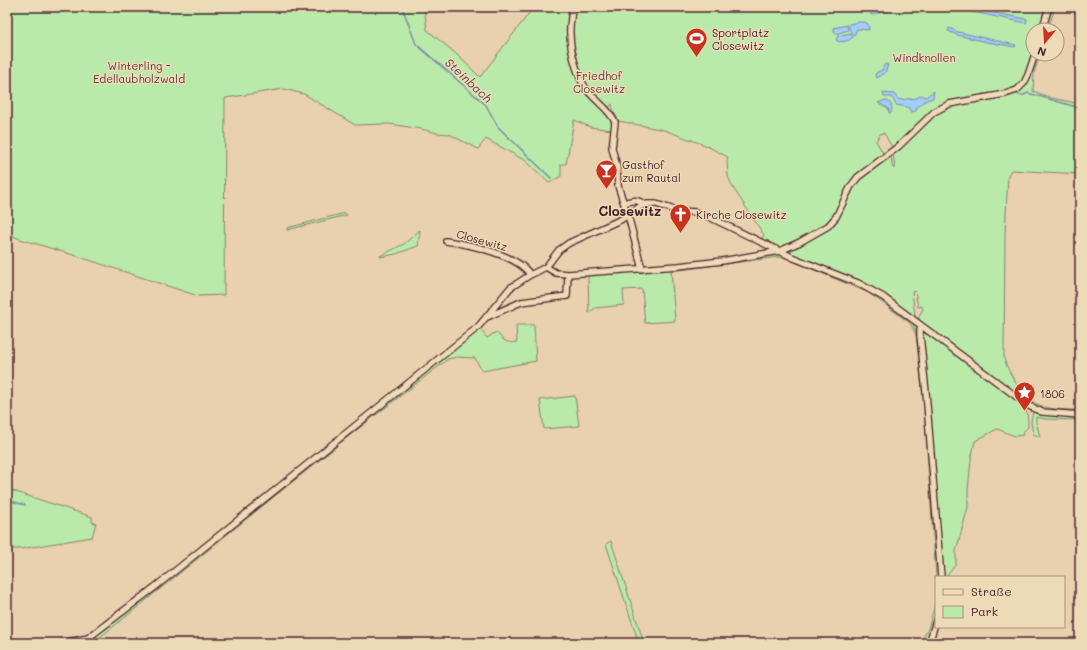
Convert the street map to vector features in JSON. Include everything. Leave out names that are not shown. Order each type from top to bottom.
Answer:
[{"type":"street","points":[[572,7],[570,41],[578,72],[587,91],[609,113],[615,122],[612,148],[617,167],[618,186],[628,215],[642,269]]},
{"type":"street","points":[[1044,22],[1049,7]]},
{"type":"street","points":[[546,267],[556,273],[568,274],[642,269],[722,261],[780,251],[816,234],[828,226],[836,217],[851,186],[858,178],[891,152],[934,112],[942,107],[958,102],[1005,94],[1017,90],[1024,83],[1032,62]]},
{"type":"street","points":[[624,203],[636,200],[642,202],[644,205]]},
{"type":"street","points":[[62,643],[88,638],[155,587],[477,328],[487,318],[510,288],[546,267],[559,250],[569,243],[628,215],[644,205],[656,204],[701,214],[780,251],[871,290],[1029,406],[1042,412],[1080,415]]},
{"type":"street","name":"Closewitz","points":[[446,241],[504,255],[518,262],[530,275]]},
{"type":"street","points":[[487,318],[521,302],[567,296],[568,274]]},
{"type":"street","points":[[922,326],[920,335],[941,576]]},
{"type":"street","points":[[929,643],[935,624]]},
{"type":"green space","name":"Winterling - Edellaubholzwald","points":[[7,7],[424,7],[427,30],[454,52],[480,77],[534,7],[570,7],[568,28],[580,83],[586,95],[608,115],[612,122],[612,130],[590,127],[574,120],[566,164],[561,164],[561,176],[549,183],[526,161],[486,139],[478,149],[449,134],[390,124],[355,125],[304,94],[284,89],[225,98],[224,295],[198,296],[20,239],[7,233]]},
{"type":"green space","points":[[574,7],[1046,7],[1041,22],[1025,22],[1025,62],[1030,62],[1027,72],[1017,86],[1010,91],[947,103],[894,148],[884,133],[880,134],[876,141],[884,155],[866,169],[835,215],[827,224],[784,247],[778,248],[770,244],[769,241],[766,240],[765,242],[761,240],[764,235],[732,186],[728,176],[728,157],[705,145],[664,130],[619,121],[614,116],[612,104],[608,108],[589,89],[581,73],[574,51],[571,29]]},
{"type":"green space","points":[[1050,7],[1055,7],[1050,22],[1046,22]]},
{"type":"green space","points":[[1033,62],[1037,62],[1034,73],[1033,91],[1051,98],[1080,105],[1080,174],[1011,170],[1008,175],[1005,234],[1004,359],[1017,385],[1033,402],[1049,408],[1080,410],[1080,412],[1061,412],[1037,407],[1031,404],[919,322],[919,316],[923,309],[921,305],[918,307],[915,291],[912,292],[915,315],[912,318],[883,296],[791,254],[794,247],[824,232],[859,179],[891,157],[893,168],[895,168],[893,153],[936,114],[948,107],[1010,96],[1019,92]]},
{"type":"green space","points":[[345,213],[347,215],[287,230],[287,228]]},
{"type":"green space","points":[[420,230],[418,246],[396,254],[380,257],[404,244]]},
{"type":"green space","points":[[779,254],[841,278],[871,293],[911,321],[917,335],[924,392],[939,576],[936,576],[924,407],[916,335],[910,323],[869,293],[786,258],[779,257],[671,271],[675,321],[645,323],[642,289],[623,290],[624,305],[595,308],[589,313],[588,275]]},
{"type":"green space","points":[[516,325],[534,325],[536,361],[482,371],[475,358],[457,357],[448,359],[340,443],[339,440],[475,332],[477,334],[480,329],[487,338],[496,332],[505,341],[517,342]]},
{"type":"green space","points":[[924,334],[929,334],[1022,404],[1027,412],[1028,418],[1028,427],[1023,432],[1023,435],[1015,436],[997,429],[975,441],[971,460],[968,507],[956,551],[956,564],[947,576],[944,576],[922,337]]},
{"type":"green space","points":[[575,396],[579,426],[544,429],[540,400]]},
{"type":"green space","points":[[1037,412],[1048,415],[1080,417],[1080,420],[1046,419],[1036,417],[1040,437],[1033,434],[1031,422],[1033,413]]},
{"type":"green space","points":[[334,444],[337,446],[214,545],[213,543]]},
{"type":"green space","points":[[7,489],[92,517],[92,522],[96,523],[92,537],[20,549],[7,549]]},
{"type":"green space","points":[[611,541],[644,643],[639,643],[606,544]]},
{"type":"green space","points":[[210,545],[212,547],[93,643],[89,643],[96,636]]},
{"type":"green space","points":[[935,604],[934,617],[929,633],[925,643],[920,643],[928,629]]},
{"type":"water","points":[[883,7],[890,9],[888,11],[883,11],[873,15],[870,14],[874,9]]},
{"type":"water","points":[[948,7],[962,7],[1027,19],[1025,23]]},
{"type":"water","points":[[859,22],[868,24],[869,30],[857,29],[854,36],[850,30],[849,24]]},
{"type":"water","points":[[847,25],[848,30],[836,34],[833,28]]},
{"type":"water","points":[[949,28],[958,32],[1016,45],[1015,47],[957,35],[948,31]]},
{"type":"water","points":[[850,33],[853,37],[849,40],[837,41],[836,39],[838,36]]},
{"type":"water","points":[[885,64],[888,65],[885,73],[877,78],[875,76],[876,73],[882,70]]},
{"type":"water","points":[[934,91],[933,98],[924,101],[917,107],[916,111],[911,112],[908,107],[896,105],[892,97],[884,97],[883,93],[894,94],[899,100],[916,98],[922,95],[926,97]]},
{"type":"water","points":[[885,100],[891,105],[891,113],[889,113],[888,108],[878,103]]},
{"type":"waterway","name":"Steinbach","points":[[402,7],[416,44],[486,105],[498,127],[551,178]]},
{"type":"waterway","points":[[1018,95],[1028,93],[1080,108]]},
{"type":"waterway","name":"Steinbach","points":[[7,500],[25,505]]},
{"type":"place","name":"Sportplatz Closewitz","points":[[697,58]]},
{"type":"place","name":"Gasthof zum Rautal","points":[[607,190]]},
{"type":"place","name":"Kirche Closewitz","points":[[680,234]]},
{"type":"place","name":"1806","points":[[1024,412]]},
{"type":"district","name":"Closewitz","points":[[630,210]]},
{"type":"park label","name":"Windknollen","points":[[924,57]]},
{"type":"park label","name":"Friedhof Closewitz","points":[[599,81]]}]
